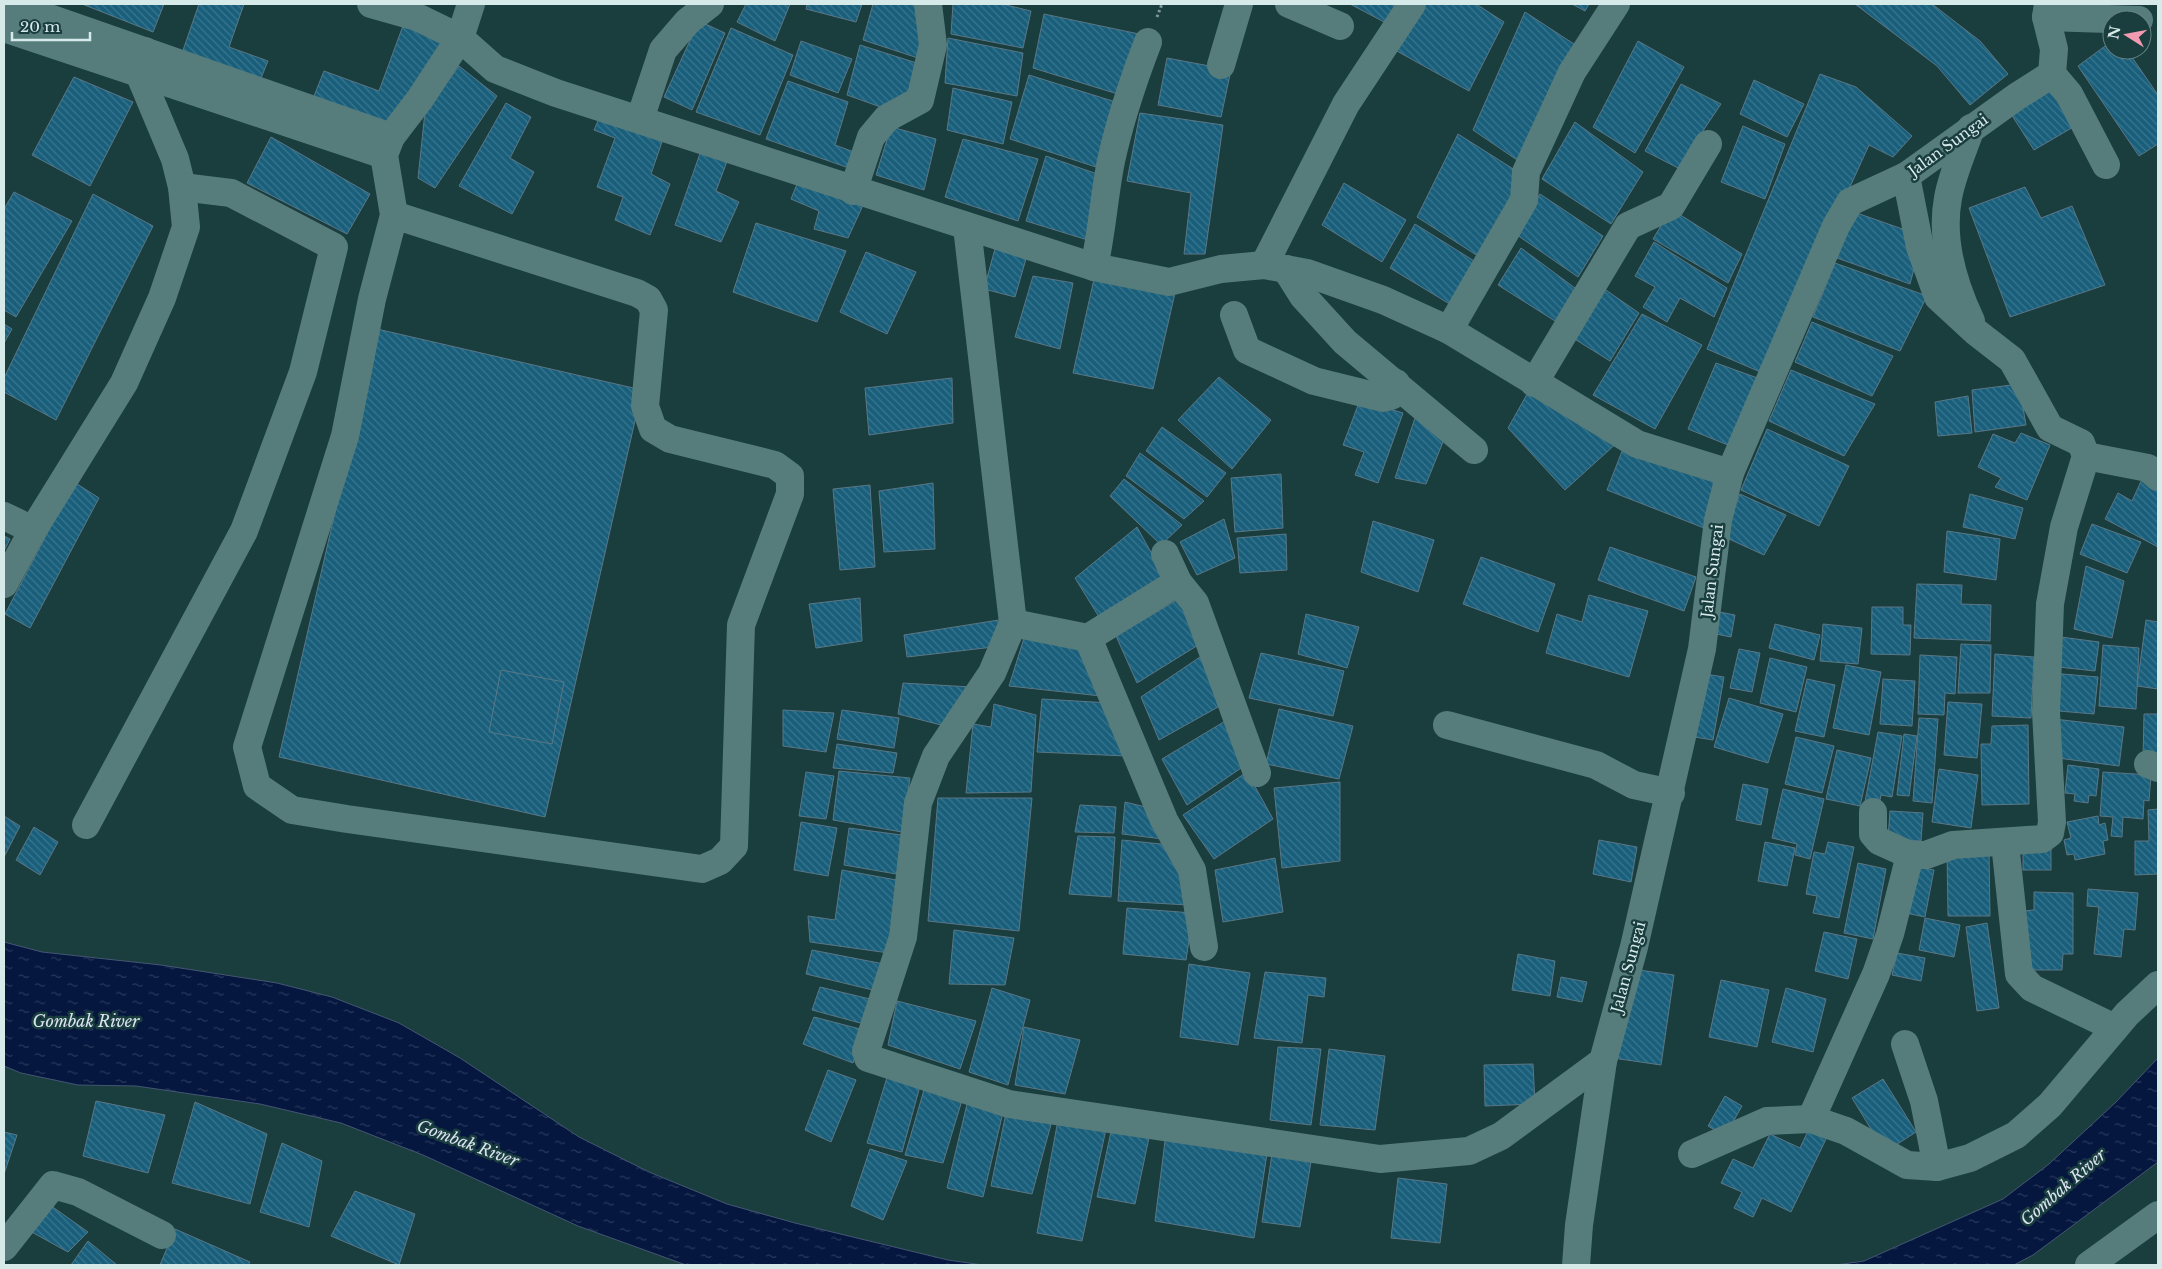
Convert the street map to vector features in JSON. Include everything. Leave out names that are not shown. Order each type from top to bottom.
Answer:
[{"type":"street","points":[[8,4],[142,62],[388,146]]},
{"type":"street","points":[[371,4],[417,17],[460,38],[495,69],[556,93],[640,119],[853,191],[1094,267],[1169,282],[1221,269],[1275,267],[1307,273],[1383,300],[1449,330],[1534,384],[1637,444],[1730,473]]},
{"type":"street","points":[[394,215],[637,293],[648,299],[654,310],[645,406],[653,429],[670,440],[775,465],[790,476],[790,494],[741,625],[734,846],[720,861],[702,868],[347,819],[292,810],[257,786],[247,747],[345,436],[372,299],[394,215],[388,146],[460,38],[471,4]]},
{"type":"street","points":[[640,119],[663,50],[688,21],[710,4]]},
{"type":"street","points":[[853,191],[871,137],[887,118],[920,100],[933,45],[928,4]]},
{"type":"street","points":[[1221,65],[1239,4]]},
{"type":"street","points":[[1289,4],[1340,26]]},
{"type":"street","points":[[1275,267],[1346,104],[1412,4]]},
{"type":"street","points":[[1449,330],[1524,200],[1526,172],[1572,72],[1616,4]]},
{"type":"street","points":[[2102,16],[2047,10],[2054,49],[2052,74],[2069,94],[2106,165]]},
{"type":"street","points":[[4,28],[142,62]]},
{"type":"street","points":[[1094,267],[1102,232],[1113,153],[1127,97],[1148,42]]},
{"type":"street","points":[[4,584],[33,530],[124,383],[162,298],[186,227],[182,187],[175,159],[142,62]]},
{"type":"street","name":"Jalan Sungai","points":[[1576,1265],[1579,1225],[1603,1061],[1634,947],[1671,793],[1702,649],[1718,520],[1730,473],[1836,226],[1850,202],[1906,176],[1971,128],[2052,74]]},
{"type":"street","points":[[1971,128],[1948,198],[1945,243],[1957,290],[1976,332]]},
{"type":"street","points":[[1534,384],[1628,226],[1671,206],[1708,144]]},
{"type":"street","points":[[1873,812],[1873,834],[1879,841],[1910,855],[1926,855],[1953,844],[2042,840],[2050,833],[2052,822],[2046,712],[2050,604],[2064,527],[2086,456],[2081,443],[2050,428],[2012,360],[1976,332],[1938,297],[1920,248],[1906,176]]},
{"type":"street","points":[[86,825],[244,531],[303,372],[334,247],[231,193],[182,187]]},
{"type":"street","points":[[967,227],[1013,623],[992,673],[936,756],[918,803],[902,937],[866,1051],[868,1058],[1009,1104],[1380,1159],[1469,1151],[1501,1136],[1603,1061]]},
{"type":"street","points":[[1275,267],[1345,342],[1474,450]]},
{"type":"street","points":[[1234,315],[1247,350],[1314,381],[1383,398],[1391,396],[1396,383]]},
{"type":"street","points":[[2086,456],[2148,468],[2158,476]]},
{"type":"street","points":[[4,516],[33,530]]},
{"type":"street","points":[[1165,554],[1178,582],[1195,603],[1257,773]]},
{"type":"street","points":[[1013,623],[1088,638],[1178,582]]},
{"type":"street","points":[[1088,638],[1164,820],[1192,870],[1204,947]]},
{"type":"street","points":[[1447,725],[1596,765],[1634,786],[1671,793]]},
{"type":"street","points":[[2005,843],[2019,974],[2032,988],[2115,1028]]},
{"type":"street","points":[[1811,1119],[1879,966],[1890,934],[1910,855]]},
{"type":"street","points":[[1692,1154],[1767,1121],[1811,1119],[1846,1131],[1907,1165],[1937,1167],[1970,1158],[2016,1135],[2050,1105],[2115,1028],[2158,985]]},
{"type":"street","points":[[1905,1044],[1924,1101],[1937,1167]]},
{"type":"street","points":[[4,1247],[53,1185],[78,1192],[162,1235]]},
{"type":"street","points":[[2089,1265],[2158,1215]]},
{"type":"water","name":"Gombak River","points":[[4,942],[42,952],[161,965],[277,983],[332,997],[399,1023],[460,1058],[579,1137],[649,1172],[727,1204],[795,1223],[948,1260],[983,1265],[686,1265],[578,1226],[423,1155],[341,1123],[260,1104],[136,1086],[78,1085],[21,1073],[4,1066]]},
{"type":"water","name":"Gombak River","points":[[2158,1058],[2158,1162],[2033,1255],[2014,1265],[1836,1265],[1864,1261],[2003,1199],[2049,1164],[2115,1103]]},
{"type":"building","points":[[82,4],[164,4],[153,32]]},
{"type":"building","points":[[199,4],[244,4],[229,47],[268,61],[259,83],[181,56]]},
{"type":"building","points":[[746,4],[790,4],[775,41],[737,22]]},
{"type":"building","points":[[807,4],[862,4],[856,22],[806,9]]},
{"type":"building","points":[[873,4],[922,4],[921,59],[863,40]]},
{"type":"building","points":[[953,4],[1002,4],[1031,11],[1023,48],[951,34]]},
{"type":"building","points":[[1350,4],[1397,4],[1386,23]]},
{"type":"building","points":[[1422,4],[1476,4],[1504,22],[1469,91],[1395,50]]},
{"type":"building","points":[[1572,4],[1589,4],[1585,11]]},
{"type":"building","points":[[1855,4],[1932,4],[1980,41],[2008,74],[1970,105],[1937,66]]},
{"type":"building","points":[[1525,12],[1577,46],[1520,162],[1473,130]]},
{"type":"building","points":[[1044,14],[1139,34],[1121,95],[1033,68]]},
{"type":"building","points":[[699,21],[725,33],[692,110],[664,97]]},
{"type":"building","points":[[404,23],[448,42],[392,127],[314,96],[324,71],[379,91]]},
{"type":"building","points":[[731,28],[793,55],[760,135],[696,112]]},
{"type":"building","points":[[948,38],[1023,53],[1017,96],[945,83]]},
{"type":"building","points":[[801,41],[852,59],[838,93],[790,75]]},
{"type":"building","points":[[1638,41],[1684,67],[1635,153],[1593,127]]},
{"type":"building","points":[[860,45],[923,65],[916,95],[889,110],[847,95]]},
{"type":"building","points":[[2102,48],[2102,60],[2134,60],[2158,95],[2158,144],[2139,156],[2078,66]]},
{"type":"building","points":[[1167,58],[1231,70],[1221,117],[1158,105]]},
{"type":"building","points":[[459,66],[497,96],[435,188],[418,178],[425,112]]},
{"type":"building","points":[[1820,74],[1856,87],[1912,136],[1893,157],[1869,145],[1765,374],[1707,349]]},
{"type":"building","points":[[1029,75],[1119,103],[1102,169],[1010,139]]},
{"type":"building","points":[[74,77],[133,102],[90,186],[32,155]]},
{"type":"building","points":[[1754,80],[1804,104],[1787,137],[1740,114]]},
{"type":"building","points":[[788,81],[848,102],[835,145],[854,152],[846,167],[766,139]]},
{"type":"building","points":[[1681,84],[1721,104],[1678,168],[1645,151]]},
{"type":"building","points":[[2048,87],[2075,126],[2034,150],[2011,114]]},
{"type":"building","points":[[953,88],[1012,102],[1003,144],[947,130]]},
{"type":"building","points":[[506,103],[531,117],[510,158],[534,172],[512,214],[459,186]]},
{"type":"building","points":[[602,112],[665,133],[651,174],[670,184],[650,235],[615,220],[623,197],[597,187],[615,138],[594,130]]},
{"type":"building","points":[[1140,113],[1223,125],[1205,254],[1184,254],[1191,193],[1127,181]]},
{"type":"building","points":[[1575,122],[1643,172],[1611,224],[1542,179]]},
{"type":"building","points":[[1743,126],[1785,144],[1765,199],[1721,182]]},
{"type":"building","points":[[891,127],[936,139],[924,190],[876,175]]},
{"type":"building","points":[[1458,134],[1518,172],[1516,197],[1481,258],[1417,217]]},
{"type":"building","points":[[271,137],[370,194],[347,234],[247,183]]},
{"type":"building","points":[[963,139],[1038,159],[1018,221],[945,197]]},
{"type":"building","points":[[703,145],[729,156],[716,191],[739,202],[721,242],[675,225]]},
{"type":"building","points":[[1046,156],[1100,175],[1091,241],[1026,221]]},
{"type":"building","points":[[799,179],[865,201],[848,238],[814,229],[819,211],[791,199]]},
{"type":"building","points":[[1344,183],[1406,220],[1382,262],[1322,225]]},
{"type":"building","points":[[2025,187],[2041,218],[2072,206],[2105,285],[2010,317],[1969,208]]},
{"type":"building","points":[[14,192],[72,221],[16,317],[4,310],[4,209]]},
{"type":"building","points":[[93,194],[153,226],[56,420],[4,392],[4,378]]},
{"type":"building","points":[[1540,194],[1603,236],[1578,277],[1517,235]]},
{"type":"building","points":[[1671,209],[1742,254],[1728,283],[1653,239]]},
{"type":"building","points":[[1854,212],[1911,232],[1918,254],[1910,284],[1837,258]]},
{"type":"building","points":[[756,223],[846,251],[817,322],[733,292]]},
{"type":"building","points":[[1415,224],[1479,264],[1453,306],[1390,268]]},
{"type":"building","points":[[1654,242],[1727,288],[1714,317],[1680,298],[1667,322],[1643,307],[1655,287],[1635,276]]},
{"type":"building","points":[[996,245],[1028,252],[1015,297],[984,289]]},
{"type":"building","points":[[1521,248],[1575,288],[1555,321],[1498,285]]},
{"type":"building","points":[[866,252],[916,272],[887,334],[840,312]]},
{"type":"building","points":[[1835,263],[1927,296],[1900,351],[1813,317]]},
{"type":"building","points":[[1033,276],[1073,283],[1060,349],[1015,337]]},
{"type":"building","points":[[1094,279],[1175,293],[1153,389],[1073,373]]},
{"type":"building","points":[[1603,288],[1639,313],[1610,361],[1573,338]]},
{"type":"building","points":[[1642,314],[1702,345],[1655,429],[1593,395]]},
{"type":"building","points":[[1812,322],[1893,356],[1872,396],[1795,362]]},
{"type":"building","points":[[4,324],[12,329],[4,343]]},
{"type":"building","points":[[377,329],[642,390],[545,817],[279,757]]},
{"type":"building","points":[[1716,363],[1763,380],[1733,447],[1688,429]]},
{"type":"building","points":[[1791,370],[1875,404],[1844,456],[1769,421]]},
{"type":"building","points":[[1219,377],[1271,420],[1232,469],[1178,420]]},
{"type":"building","points":[[952,378],[953,423],[869,435],[865,388]]},
{"type":"building","points":[[2019,384],[2026,425],[1975,432],[1972,390]]},
{"type":"building","points":[[1530,389],[1619,441],[1565,490],[1508,428]]},
{"type":"building","points":[[1968,396],[1972,433],[1938,436],[1935,402]]},
{"type":"building","points":[[1360,400],[1403,413],[1378,483],[1355,475],[1364,452],[1343,445]]},
{"type":"building","points":[[1416,415],[1447,432],[1426,484],[1395,478]]},
{"type":"building","points":[[1162,427],[1226,473],[1207,497],[1146,451]]},
{"type":"building","points":[[1767,429],[1849,466],[1819,526],[1741,490]]},
{"type":"building","points":[[2021,433],[2050,445],[2027,500],[1995,487],[2001,478],[1978,467],[1993,434],[2015,443]]},
{"type":"building","points":[[1624,446],[1723,480],[1704,528],[1607,490]]},
{"type":"building","points":[[1140,453],[1204,501],[1184,519],[1126,476]]},
{"type":"building","points":[[1281,474],[1283,528],[1235,532],[1231,478]]},
{"type":"building","points":[[2143,477],[2158,488],[2158,547],[2105,519],[2118,493],[2132,501]]},
{"type":"building","points":[[1124,479],[1182,525],[1161,545],[1110,496]]},
{"type":"building","points":[[74,482],[99,498],[30,628],[5,614]]},
{"type":"building","points":[[933,483],[935,549],[884,552],[879,491]]},
{"type":"building","points":[[870,485],[875,567],[840,570],[833,489]]},
{"type":"building","points":[[1740,494],[1786,515],[1764,555],[1729,539],[1729,522]]},
{"type":"building","points":[[1970,494],[2023,508],[2015,539],[1963,527]]},
{"type":"building","points":[[1224,519],[1235,558],[1197,575],[1180,542]]},
{"type":"building","points":[[1373,521],[1434,540],[1418,592],[1361,572]]},
{"type":"building","points":[[2092,524],[2141,542],[2127,573],[2080,554]]},
{"type":"building","points":[[1137,527],[1164,576],[1099,617],[1075,578]]},
{"type":"building","points":[[1947,531],[2000,539],[1996,580],[1944,572]]},
{"type":"building","points":[[1286,534],[1287,570],[1240,573],[1237,538]]},
{"type":"building","points":[[4,536],[10,539],[4,551]]},
{"type":"building","points":[[1610,547],[1696,577],[1684,611],[1598,580]]},
{"type":"building","points":[[1481,557],[1555,584],[1538,632],[1463,604]]},
{"type":"building","points":[[2086,566],[2124,581],[2112,638],[2074,629]]},
{"type":"building","points":[[1917,584],[1962,585],[1961,604],[1991,605],[1990,641],[1914,638]]},
{"type":"building","points":[[1589,595],[1648,611],[1629,677],[1546,653],[1557,614],[1582,622]]},
{"type":"building","points":[[1182,597],[1203,642],[1137,683],[1116,636]]},
{"type":"building","points":[[860,598],[862,641],[816,648],[809,604]]},
{"type":"building","points":[[1872,607],[1903,607],[1903,625],[1911,625],[1910,655],[1871,654]]},
{"type":"building","points":[[1714,611],[1735,615],[1731,637],[1711,633]]},
{"type":"building","points":[[1306,614],[1359,627],[1347,668],[1298,654]]},
{"type":"building","points":[[1005,619],[1002,646],[907,657],[904,635]]},
{"type":"building","points":[[2146,620],[2158,622],[2158,689],[2137,686]]},
{"type":"building","points":[[1775,624],[1820,635],[1814,660],[1769,648]]},
{"type":"building","points":[[1823,624],[1862,628],[1858,664],[1820,661]]},
{"type":"building","points":[[1025,635],[1085,646],[1101,696],[1009,686]]},
{"type":"building","points":[[2053,636],[2099,642],[2095,671],[2049,666]]},
{"type":"building","points":[[1961,644],[1991,645],[1990,693],[1958,693]]},
{"type":"building","points":[[2103,645],[2139,648],[2136,709],[2099,706]]},
{"type":"building","points":[[1739,649],[1760,653],[1752,692],[1730,688]]},
{"type":"building","points":[[1261,653],[1344,671],[1333,716],[1249,698]]},
{"type":"building","points":[[1995,654],[2034,657],[2031,718],[1992,716]]},
{"type":"building","points":[[1920,655],[1957,657],[1955,694],[1945,693],[1944,715],[1918,714]]},
{"type":"building","points":[[1200,657],[1227,702],[1159,740],[1141,697]]},
{"type":"building","points":[[1770,658],[1807,667],[1796,712],[1760,703]]},
{"type":"building","points":[[1846,665],[1881,672],[1869,735],[1833,728]]},
{"type":"building","points":[[501,670],[564,682],[552,744],[489,732]]},
{"type":"building","points":[[1699,673],[1724,677],[1713,740],[1688,736]]},
{"type":"building","points":[[2051,673],[2098,677],[2094,714],[2047,710]]},
{"type":"building","points":[[1807,679],[1835,685],[1824,737],[1795,731]]},
{"type":"building","points":[[1883,679],[1915,681],[1912,726],[1880,724]]},
{"type":"building","points":[[903,683],[971,687],[945,726],[898,714]]},
{"type":"building","points":[[1729,698],[1783,714],[1768,763],[1714,747]]},
{"type":"building","points":[[1042,699],[1110,703],[1126,756],[1037,752]]},
{"type":"building","points":[[1948,702],[1982,704],[1977,758],[1944,755]]},
{"type":"building","points":[[994,704],[1036,715],[1031,792],[966,793],[973,724],[991,727]]},
{"type":"building","points":[[1279,709],[1353,726],[1339,779],[1266,764]]},
{"type":"building","points":[[783,710],[834,713],[826,752],[783,746]]},
{"type":"building","points":[[842,710],[899,718],[894,748],[837,739]]},
{"type":"building","points":[[2144,714],[2158,714],[2158,760],[2143,759]]},
{"type":"building","points":[[1919,718],[1938,719],[1932,803],[1913,801]]},
{"type":"building","points":[[2054,719],[2124,727],[2119,766],[2050,757]]},
{"type":"building","points":[[1227,720],[1244,766],[1187,805],[1162,759]]},
{"type":"building","points":[[2028,725],[2029,804],[1982,805],[1981,744],[1991,744],[1992,726]]},
{"type":"building","points":[[1878,732],[1902,736],[1892,797],[1881,795],[1879,805],[1865,802]]},
{"type":"building","points":[[1904,734],[1917,736],[1909,796],[1897,795]]},
{"type":"building","points":[[1796,737],[1834,746],[1822,793],[1785,784]]},
{"type":"building","points":[[837,744],[897,753],[893,773],[833,768]]},
{"type":"building","points":[[1837,750],[1871,758],[1860,806],[1826,799]]},
{"type":"building","points":[[2068,765],[2099,769],[2096,796],[2089,795],[2088,803],[2074,801],[2075,794],[2065,793]]},
{"type":"building","points":[[1939,769],[1978,775],[1971,828],[1932,822]]},
{"type":"building","points":[[839,771],[910,778],[902,832],[833,820]]},
{"type":"building","points":[[806,772],[834,776],[826,819],[799,816]]},
{"type":"building","points":[[1247,772],[1273,819],[1214,859],[1183,815]]},
{"type":"building","points":[[2103,772],[2151,775],[2149,801],[2144,800],[2143,819],[2123,817],[2122,837],[2111,836],[2113,817],[2100,816]]},
{"type":"building","points":[[1340,782],[1340,861],[1282,868],[1274,788]]},
{"type":"building","points":[[1743,784],[1768,789],[1761,825],[1736,820]]},
{"type":"building","points":[[1783,789],[1824,799],[1810,859],[1795,855],[1797,844],[1772,838]]},
{"type":"building","points":[[938,798],[1032,798],[1019,931],[928,921]]},
{"type":"building","points":[[1125,802],[1154,809],[1163,839],[1122,834]]},
{"type":"building","points":[[1080,805],[1116,807],[1114,833],[1075,832]]},
{"type":"building","points":[[2158,809],[2158,874],[2135,875],[2135,841],[2149,841],[2148,810]]},
{"type":"building","points":[[1890,811],[1923,813],[1921,841],[1888,839]]},
{"type":"building","points":[[4,816],[20,826],[4,857]]},
{"type":"building","points":[[2098,816],[2099,825],[2105,823],[2108,840],[2103,841],[2105,854],[2075,860],[2074,854],[2067,855],[2064,840],[2071,838],[2067,822]]},
{"type":"building","points":[[801,822],[837,828],[828,876],[794,870]]},
{"type":"building","points":[[34,827],[58,842],[40,875],[16,860]]},
{"type":"building","points":[[849,828],[909,836],[902,875],[844,865]]},
{"type":"building","points":[[1078,836],[1115,837],[1111,897],[1069,894]]},
{"type":"building","points":[[1122,840],[1171,845],[1188,905],[1118,901]]},
{"type":"building","points":[[1599,840],[1637,847],[1631,882],[1593,874]]},
{"type":"building","points":[[1765,842],[1795,848],[1787,886],[1758,881]]},
{"type":"building","points":[[1828,842],[1854,847],[1839,918],[1813,913],[1817,896],[1806,894],[1814,852],[1825,854]]},
{"type":"building","points":[[2023,848],[2051,848],[2051,870],[2023,870]]},
{"type":"building","points":[[1947,850],[1989,850],[1990,916],[1948,916]]},
{"type":"building","points":[[1275,858],[1283,912],[1223,922],[1215,870]]},
{"type":"building","points":[[1858,863],[1886,869],[1873,939],[1844,933]]},
{"type":"building","points":[[1910,866],[1934,870],[1925,917],[1901,912]]},
{"type":"building","points":[[842,870],[902,881],[889,953],[810,942],[808,916],[835,920]]},
{"type":"building","points":[[2088,889],[2138,893],[2135,930],[2124,929],[2121,957],[2094,954],[2099,907],[2087,906]]},
{"type":"building","points":[[2034,892],[2073,893],[2073,954],[2063,954],[2062,970],[2024,970],[2024,911],[2034,910]]},
{"type":"building","points":[[1127,908],[1193,913],[1186,960],[1123,954]]},
{"type":"building","points":[[1925,918],[1960,925],[1954,957],[1919,950]]},
{"type":"building","points":[[1987,923],[1999,1008],[1977,1011],[1966,927]]},
{"type":"building","points":[[954,930],[1014,938],[1005,985],[949,984]]},
{"type":"building","points":[[1824,932],[1857,939],[1848,979],[1815,971]]},
{"type":"building","points":[[812,950],[884,964],[877,991],[806,974]]},
{"type":"building","points":[[1897,953],[1925,958],[1921,981],[1892,975]]},
{"type":"building","points":[[1518,954],[1555,961],[1550,996],[1512,990]]},
{"type":"building","points":[[1189,964],[1250,973],[1238,1045],[1180,1037]]},
{"type":"building","points":[[1632,969],[1674,975],[1661,1065],[1613,1058]]},
{"type":"building","points":[[1265,972],[1326,978],[1324,997],[1308,995],[1302,1043],[1254,1038]]},
{"type":"building","points":[[1561,977],[1587,982],[1582,1002],[1557,997]]},
{"type":"building","points":[[1721,980],[1769,990],[1757,1047],[1709,1037]]},
{"type":"building","points":[[820,987],[874,1000],[864,1024],[812,1010]]},
{"type":"building","points":[[992,988],[1030,1000],[1008,1085],[969,1072]]},
{"type":"building","points":[[1786,988],[1826,999],[1813,1052],[1772,1042]]},
{"type":"building","points":[[897,1001],[976,1021],[960,1069],[888,1045]]},
{"type":"building","points":[[814,1017],[864,1030],[853,1063],[803,1044]]},
{"type":"building","points":[[1024,1027],[1080,1040],[1065,1094],[1015,1085]]},
{"type":"building","points":[[1278,1047],[1321,1049],[1311,1125],[1270,1120]]},
{"type":"building","points":[[1329,1049],[1385,1056],[1375,1130],[1320,1125]]},
{"type":"building","points":[[1533,1064],[1535,1104],[1485,1106],[1484,1065]]},
{"type":"building","points":[[828,1070],[856,1080],[831,1142],[805,1130]]},
{"type":"building","points":[[888,1074],[920,1086],[902,1152],[867,1143]]},
{"type":"building","points":[[1883,1079],[1916,1132],[1885,1152],[1852,1098]]},
{"type":"building","points":[[926,1083],[963,1097],[943,1163],[905,1155]]},
{"type":"building","points":[[1725,1096],[1742,1106],[1725,1136],[1708,1126]]},
{"type":"building","points":[[968,1100],[1004,1108],[983,1197],[947,1188]]},
{"type":"building","points":[[96,1101],[165,1115],[148,1173],[83,1156]]},
{"type":"building","points":[[195,1102],[267,1134],[250,1204],[172,1183]]},
{"type":"building","points":[[1007,1108],[1053,1117],[1032,1194],[991,1186]]},
{"type":"building","points":[[1058,1120],[1106,1129],[1082,1241],[1037,1233]]},
{"type":"building","points":[[1112,1127],[1150,1133],[1135,1204],[1097,1197]]},
{"type":"building","points":[[1809,1129],[1827,1137],[1791,1212],[1762,1198],[1753,1217],[1734,1208],[1742,1192],[1721,1183],[1733,1159],[1753,1168],[1770,1134],[1800,1148]]},
{"type":"building","points":[[4,1132],[17,1135],[4,1174]]},
{"type":"building","points":[[1166,1133],[1268,1147],[1254,1238],[1155,1221]]},
{"type":"building","points":[[282,1143],[322,1161],[309,1227],[260,1212]]},
{"type":"building","points":[[1273,1147],[1312,1156],[1300,1227],[1262,1222]]},
{"type":"building","points":[[870,1149],[907,1161],[883,1220],[851,1206]]},
{"type":"building","points":[[1398,1178],[1447,1184],[1440,1243],[1391,1238]]},
{"type":"building","points":[[355,1191],[415,1214],[399,1265],[331,1236]]},
{"type":"building","points":[[47,1203],[88,1232],[68,1252],[28,1230]]},
{"type":"building","points":[[175,1229],[250,1262],[248,1265],[160,1265]]},
{"type":"building","points":[[88,1241],[117,1265],[71,1265]]}]
